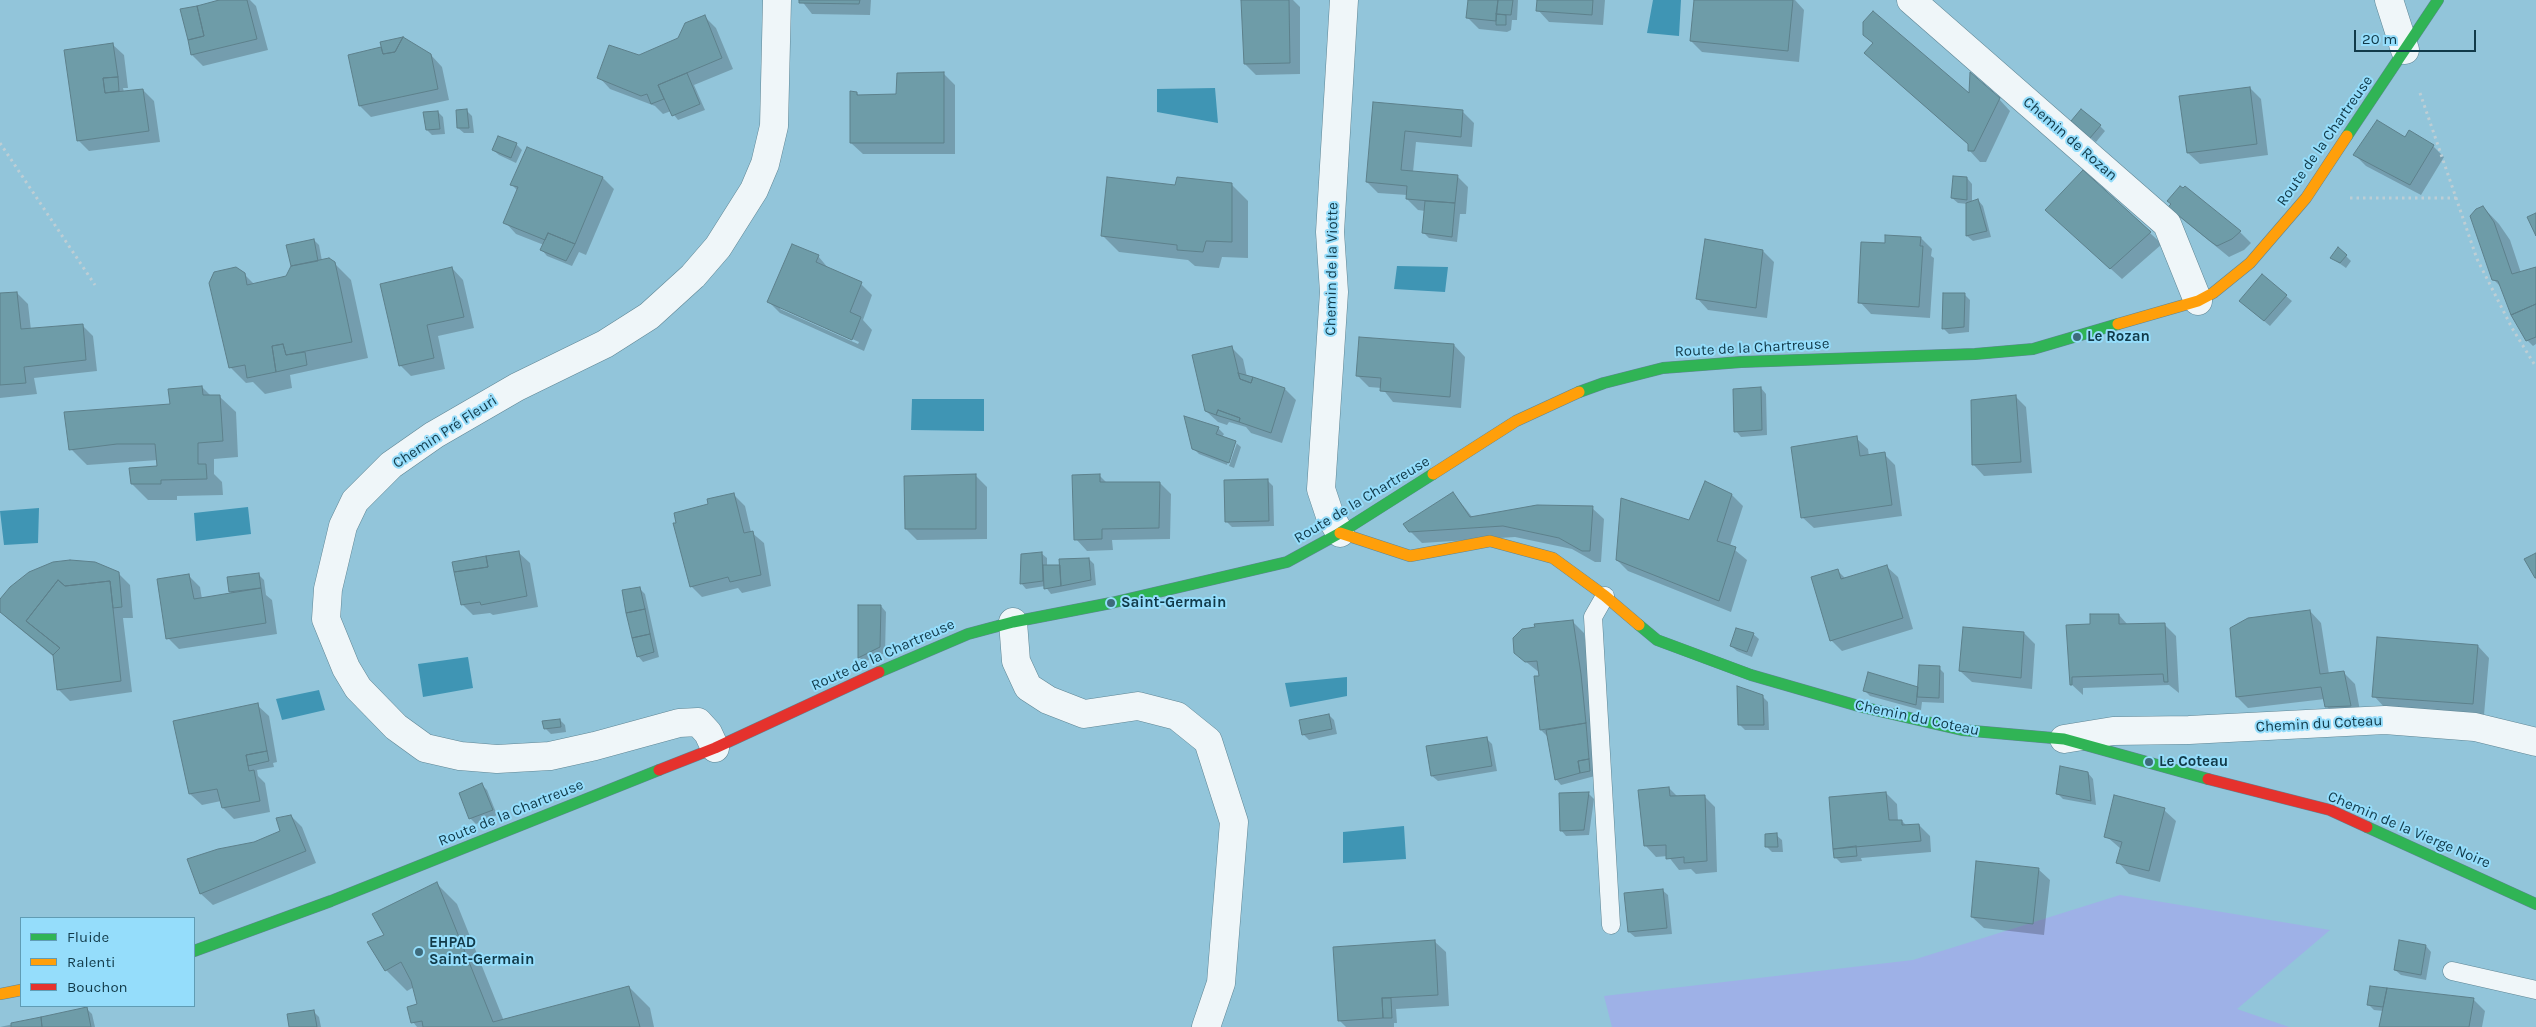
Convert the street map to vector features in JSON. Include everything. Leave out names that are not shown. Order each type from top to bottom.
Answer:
[{"type":"main road","name":"Route de la Chartreuse","points":[[195,951],[331,901],[715,748],[923,652],[968,634],[1013,622],[1287,562],[1340,533],[1516,421],[1558,400],[1604,383],[1663,368],[1741,362],[1975,354],[2026,350],[2198,301],[2213,293],[2250,263],[2306,198],[2438,0]]},
{"type":"main road","name":"Chemin du Coteau","points":[[1340,533],[1410,556],[1490,541],[1553,558],[1605,596],[1657,640],[1751,675],[1862,707],[1962,730],[2064,739]]},
{"type":"main road","name":"Chemin de la Vierge Noire","points":[[2064,739],[2228,785],[2330,810],[2536,904]]},
{"type":"main road","points":[[0,994],[20,990]]},
{"type":"street","name":"Chemin Pré Fleuri","points":[[715,748],[708,733],[698,722],[678,723],[595,746],[550,756],[496,760],[460,756],[426,748],[396,727],[358,688],[335,645],[326,619],[328,589],[343,526],[355,502],[392,465],[434,435],[509,392],[605,344],[649,316],[693,276],[718,247],[754,190],[765,164],[774,126],[777,0]]},
{"type":"street","name":"Chemin de la Viotte","points":[[1340,533],[1330,516],[1321,489],[1334,292],[1330,232],[1344,0]]},
{"type":"street","name":"Chemin de Rozan","points":[[1911,0],[2167,224],[2198,301]]},
{"type":"street","points":[[2389,0],[2405,50]]},
{"type":"street","points":[[1013,622],[1016,661],[1028,688],[1048,700],[1084,714],[1138,706],[1177,716],[1208,741],[1234,822],[1220,982],[1206,1027]]},
{"type":"street","name":"Chemin du Coteau","points":[[2064,739],[2113,731],[2189,730],[2385,720],[2475,727],[2536,742]]},
{"type":"lane","points":[[1605,596],[1593,617],[1611,925]]},
{"type":"lane","points":[[2452,971],[2536,990]]},
{"type":"path","points":[[2405,50],[2477,259],[2512,328],[2536,367]]},
{"type":"path","points":[[0,143],[94,285]]},
{"type":"path","points":[[2306,198],[2456,198]]},
{"type":"shaded area","points":[[1653,0],[1681,0],[1679,36],[1647,33]]},
{"type":"shaded area","points":[[1215,88],[1218,123],[1157,112],[1157,89]]},
{"type":"shaded area","points":[[1397,266],[1448,267],[1445,292],[1394,289]]},
{"type":"shaded area","points":[[912,399],[984,399],[984,431],[911,430]]},
{"type":"shaded area","points":[[248,507],[251,534],[196,541],[194,513]]},
{"type":"shaded area","points":[[39,508],[38,543],[4,545],[0,511]]},
{"type":"shaded area","points":[[468,657],[473,688],[423,697],[418,664]]},
{"type":"shaded area","points":[[1347,677],[1347,696],[1290,707],[1285,683]]},
{"type":"shaded area","points":[[319,690],[325,710],[282,720],[276,699]]},
{"type":"shaded area","points":[[1404,826],[1406,859],[1343,863],[1343,832]]},
{"type":"shaded area","points":[[2120,895],[2330,930],[2237,1009],[2289,1027],[1612,1027],[1604,996],[1913,960]]},
{"type":"building","points":[[219,0],[247,0],[257,39],[191,55],[188,40],[204,36],[197,6]]},
{"type":"building","points":[[799,0],[860,0],[859,4],[799,3]]},
{"type":"building","points":[[1241,0],[1289,0],[1290,63],[1244,64]]},
{"type":"building","points":[[1468,0],[1498,0],[1496,21],[1466,18]]},
{"type":"building","points":[[1498,0],[1513,0],[1511,15],[1496,14]]},
{"type":"building","points":[[1537,0],[1593,0],[1592,15],[1536,11]]},
{"type":"building","points":[[1694,0],[1793,0],[1788,51],[1690,41]]},
{"type":"building","points":[[197,6],[204,36],[188,40],[180,9]]},
{"type":"building","points":[[1873,11],[1969,93],[1970,72],[2000,98],[1974,151],[1968,151],[1968,144],[1864,53],[1873,43],[1863,35],[1863,22]]},
{"type":"building","points":[[1496,14],[1506,15],[1506,25],[1496,25]]},
{"type":"building","points":[[705,15],[722,58],[658,85],[664,99],[651,104],[647,94],[641,96],[597,78],[609,45],[639,55],[678,38],[685,23]]},
{"type":"building","points":[[403,37],[395,52],[383,54],[380,42]]},
{"type":"building","points":[[403,37],[431,54],[438,89],[359,106],[348,55],[381,47],[383,54],[395,52]]},
{"type":"building","points":[[113,43],[118,77],[103,78],[105,93],[143,89],[149,131],[77,141],[64,50]]},
{"type":"building","points":[[944,72],[944,143],[850,143],[850,91],[857,92],[857,95],[896,94],[897,73]]},
{"type":"building","points":[[687,73],[700,104],[672,116],[658,85]]},
{"type":"building","points":[[118,77],[119,91],[105,93],[103,78]]},
{"type":"building","points":[[2250,87],[2257,144],[2187,153],[2179,96]]},
{"type":"building","points":[[1373,102],[1463,110],[1461,137],[1405,131],[1401,170],[1458,175],[1455,203],[1406,199],[1407,186],[1366,182]]},
{"type":"building","points":[[467,109],[469,128],[457,128],[456,110]]},
{"type":"building","points":[[2081,109],[2101,125],[2090,138],[2071,121]]},
{"type":"building","points":[[438,111],[440,129],[426,130],[423,112]]},
{"type":"building","points":[[2377,120],[2405,137],[2409,130],[2434,145],[2410,185],[2353,155]]},
{"type":"building","points":[[498,136],[517,143],[511,158],[492,150]]},
{"type":"building","points":[[527,147],[603,177],[575,244],[548,233],[545,240],[503,223],[518,187],[510,185]]},
{"type":"building","points":[[2083,170],[2151,232],[2110,269],[2045,210]]},
{"type":"building","points":[[1953,176],[1967,177],[1967,200],[1951,198]]},
{"type":"building","points":[[1107,177],[1175,185],[1177,177],[1232,183],[1232,242],[1206,241],[1203,252],[1177,250],[1177,245],[1101,236]]},
{"type":"building","points":[[2180,186],[2183,188],[2185,186],[2241,231],[2232,239],[2217,246],[2210,241],[2168,207],[2171,204],[2167,201]]},
{"type":"building","points":[[1978,199],[1987,231],[1966,236],[1966,203]]},
{"type":"building","points":[[1425,201],[1455,203],[1452,237],[1422,233]]},
{"type":"building","points":[[2483,206],[2494,222],[2512,274],[2536,267],[2536,304],[2511,315],[2498,281],[2492,280],[2470,216],[2476,209]]},
{"type":"building","points":[[2536,213],[2536,236],[2527,217]]},
{"type":"building","points":[[548,233],[575,244],[566,261],[540,250]]},
{"type":"building","points":[[1885,235],[1921,237],[1920,246],[1923,246],[1919,307],[1858,303],[1861,242],[1885,243]]},
{"type":"building","points":[[314,239],[318,261],[291,266],[286,245]]},
{"type":"building","points":[[1705,239],[1763,250],[1756,308],[1696,299]]},
{"type":"building","points":[[792,244],[819,255],[816,262],[862,282],[850,312],[861,317],[852,340],[767,302]]},
{"type":"building","points":[[2338,247],[2347,255],[2340,263],[2330,258]]},
{"type":"building","points":[[329,258],[335,262],[352,342],[286,355],[283,344],[272,346],[276,372],[247,378],[245,365],[229,368],[209,283],[214,272],[236,267],[245,273],[247,285],[286,276],[291,266]]},
{"type":"building","points":[[452,267],[464,317],[427,325],[434,358],[399,366],[380,284]]},
{"type":"building","points":[[2262,274],[2287,295],[2264,321],[2239,301]]},
{"type":"building","points":[[17,292],[21,329],[83,324],[86,360],[24,367],[26,383],[0,385],[0,293]]},
{"type":"building","points":[[1943,293],[1965,293],[1964,327],[1942,329]]},
{"type":"building","points":[[2536,304],[2536,337],[2526,341],[2511,315]]},
{"type":"building","points":[[1359,337],[1454,344],[1450,397],[1380,391],[1381,378],[1356,376]]},
{"type":"building","points":[[283,344],[286,355],[305,352],[307,365],[276,372],[272,346]]},
{"type":"building","points":[[1232,346],[1240,379],[1251,383],[1253,377],[1285,388],[1271,433],[1239,422],[1240,418],[1218,410],[1216,415],[1205,411],[1192,355]]},
{"type":"building","points":[[1238,373],[1253,377],[1251,383],[1240,379]]},
{"type":"building","points":[[202,386],[203,395],[220,395],[223,441],[198,443],[198,464],[206,464],[207,479],[161,480],[161,484],[131,484],[129,468],[157,466],[155,444],[117,444],[69,450],[64,412],[170,404],[168,389]]},
{"type":"building","points":[[1761,387],[1762,430],[1734,432],[1733,389]]},
{"type":"building","points":[[2016,395],[2021,462],[1972,465],[1971,400]]},
{"type":"building","points":[[1218,410],[1240,418],[1239,422],[1216,415]]},
{"type":"building","points":[[1184,416],[1219,427],[1216,434],[1236,441],[1229,463],[1192,449]]},
{"type":"building","points":[[1857,436],[1860,456],[1885,452],[1892,505],[1801,518],[1791,447]]},
{"type":"building","points":[[976,474],[976,529],[905,529],[904,476]]},
{"type":"building","points":[[1100,474],[1100,482],[1160,482],[1159,528],[1102,529],[1102,539],[1074,540],[1072,475]]},
{"type":"building","points":[[1268,479],[1269,521],[1225,522],[1224,480]]},
{"type":"building","points":[[1705,481],[1732,494],[1717,541],[1736,547],[1719,601],[1616,560],[1621,498],[1689,520]]},
{"type":"building","points":[[1453,492],[1470,517],[1537,505],[1593,506],[1590,551],[1582,551],[1559,538],[1503,526],[1409,532],[1403,524]]},
{"type":"building","points":[[734,493],[744,533],[753,531],[761,575],[730,582],[728,577],[690,587],[673,523],[676,523],[674,513],[708,504],[707,499]]},
{"type":"building","points":[[519,551],[527,596],[481,605],[480,602],[461,605],[454,572],[488,567],[486,556]]},
{"type":"building","points":[[1042,552],[1043,581],[1020,584],[1021,554]]},
{"type":"building","points":[[2536,553],[2536,578],[2535,578],[2524,559]]},
{"type":"building","points":[[486,556],[488,567],[454,572],[452,562]]},
{"type":"building","points":[[1089,558],[1091,580],[1061,586],[1059,559]]},
{"type":"building","points":[[70,560],[95,562],[119,572],[122,607],[113,608],[110,581],[65,586],[58,580],[26,621],[60,648],[53,655],[0,612],[0,599],[10,587],[29,572],[53,562]]},
{"type":"building","points":[[1043,565],[1060,565],[1061,586],[1044,589]]},
{"type":"building","points":[[1887,565],[1903,618],[1830,641],[1811,577],[1838,569],[1841,579]]},
{"type":"building","points":[[259,573],[261,588],[229,592],[227,577]]},
{"type":"building","points":[[189,574],[194,599],[261,588],[266,623],[166,639],[157,579]]},
{"type":"building","points":[[58,580],[65,586],[110,581],[121,681],[57,690],[53,655],[60,648],[26,621]]},
{"type":"building","points":[[640,587],[645,609],[626,613],[622,590]]},
{"type":"building","points":[[858,605],[881,605],[880,647],[858,658]]},
{"type":"building","points":[[645,609],[650,634],[632,638],[626,613]]},
{"type":"building","points":[[2310,610],[2320,674],[2344,671],[2351,706],[2325,707],[2321,687],[2236,697],[2230,628],[2248,618]]},
{"type":"building","points":[[2090,614],[2119,614],[2119,624],[2165,623],[2168,682],[2164,682],[2163,674],[2072,677],[2072,685],[2070,685],[2066,625],[2090,624]]},
{"type":"building","points":[[1573,620],[1586,723],[1540,730],[1534,676],[1539,676],[1537,661],[1525,662],[1514,653],[1513,638],[1522,629],[1535,627],[1534,624]]},
{"type":"building","points":[[1963,627],[2024,632],[2021,678],[1959,671]]},
{"type":"building","points":[[1736,628],[1754,633],[1747,652],[1730,646]]},
{"type":"building","points":[[650,634],[654,652],[637,657],[632,638]]},
{"type":"building","points":[[2377,637],[2478,645],[2473,704],[2372,697]]},
{"type":"building","points":[[1919,665],[1940,666],[1939,698],[1917,697]]},
{"type":"building","points":[[1868,672],[1918,687],[1916,705],[1863,691]]},
{"type":"building","points":[[1737,686],[1763,695],[1764,725],[1738,725]]},
{"type":"building","points":[[258,703],[267,751],[246,755],[249,771],[254,770],[260,801],[222,808],[217,789],[189,794],[173,721]]},
{"type":"building","points":[[1329,714],[1332,729],[1302,735],[1299,720]]},
{"type":"building","points":[[560,719],[561,727],[544,729],[542,721]]},
{"type":"building","points":[[1586,723],[1589,759],[1578,761],[1580,773],[1555,780],[1546,730]]},
{"type":"building","points":[[1487,737],[1492,766],[1431,776],[1426,746]]},
{"type":"building","points":[[267,751],[269,761],[248,766],[246,755]]},
{"type":"building","points":[[1589,759],[1590,771],[1580,773],[1578,761]]},
{"type":"building","points":[[2060,766],[2088,772],[2091,801],[2056,794]]},
{"type":"building","points":[[482,783],[493,810],[469,819],[459,793]]},
{"type":"building","points":[[1669,787],[1670,796],[1705,795],[1707,861],[1684,863],[1684,857],[1666,859],[1666,845],[1644,846],[1638,790]]},
{"type":"building","points":[[1589,792],[1584,830],[1560,831],[1559,793]]},
{"type":"building","points":[[1886,792],[1889,820],[1902,820],[1902,825],[1919,824],[1921,841],[1833,849],[1829,797]]},
{"type":"building","points":[[2114,795],[2165,808],[2149,871],[2116,863],[2122,842],[2104,837]]},
{"type":"building","points":[[291,815],[306,851],[200,894],[187,859],[218,849],[254,842],[280,831],[276,818]]},
{"type":"building","points":[[1777,833],[1778,847],[1765,847],[1765,834]]},
{"type":"building","points":[[1856,846],[1857,856],[1834,858],[1833,849]]},
{"type":"building","points":[[1976,861],[2039,868],[2033,924],[1971,917]]},
{"type":"building","name":"EHPAD Saint-Germain","points":[[437,882],[493,1022],[629,986],[640,1027],[423,1027],[422,1021],[411,1023],[407,1007],[417,1004],[411,981],[401,962],[385,971],[367,942],[384,935],[372,914]]},
{"type":"building","points":[[1663,889],[1667,928],[1628,932],[1624,893]]},
{"type":"building","points":[[1435,940],[1438,995],[1382,998],[1383,1018],[1338,1021],[1333,947]]},
{"type":"building","points":[[2399,940],[2426,945],[2421,975],[2394,970]]},
{"type":"building","points":[[2370,986],[2387,988],[2383,1007],[2367,1005]]},
{"type":"building","points":[[2387,988],[2474,998],[2469,1027],[2379,1027]]},
{"type":"building","points":[[1382,998],[1391,998],[1392,1018],[1383,1018]]},
{"type":"building","points":[[87,1007],[91,1027],[42,1027],[41,1017]]},
{"type":"building","points":[[314,1010],[317,1027],[289,1027],[287,1014]]},
{"type":"building","points":[[41,1017],[42,1027],[11,1027],[11,1023]]},
{"type":"traffic: fast","points":[[2347,136],[2438,0]]},
{"type":"traffic: fast","points":[[1579,392],[1604,383],[1663,368],[1741,362],[1975,354],[2033,349],[2118,324]]},
{"type":"traffic: fast","points":[[879,672],[968,634],[1013,622],[1111,603],[1287,562],[1340,533],[1433,474]]},
{"type":"traffic: fast","points":[[1639,625],[1657,640],[1751,675],[1862,707],[1962,730],[2064,739],[2208,779]]},
{"type":"traffic: fast","points":[[195,951],[331,901],[659,770]]},
{"type":"traffic: fast","points":[[2367,827],[2536,904]]},
{"type":"traffic: slow","points":[[2118,324],[2198,301],[2213,293],[2250,263],[2306,198],[2347,136]]},
{"type":"traffic: slow","points":[[1433,474],[1516,421],[1579,392]]},
{"type":"traffic: slow","points":[[1340,533],[1410,556],[1490,541],[1553,558],[1605,596],[1639,625]]},
{"type":"traffic: slow","points":[[0,994],[20,990]]},
{"type":"traffic: jam","points":[[659,770],[715,748],[879,672]]},
{"type":"traffic: jam","points":[[2208,779],[2330,810],[2367,827]]},
{"type":"place","name":"Le Rozan","points":[[2077,337]]},
{"type":"place","name":"Saint-Germain","points":[[1111,603]]},
{"type":"place","name":"Le Coteau","points":[[2149,762]]},
{"type":"place","name":"EHPAD Saint-Germain","points":[[419,952]]}]
